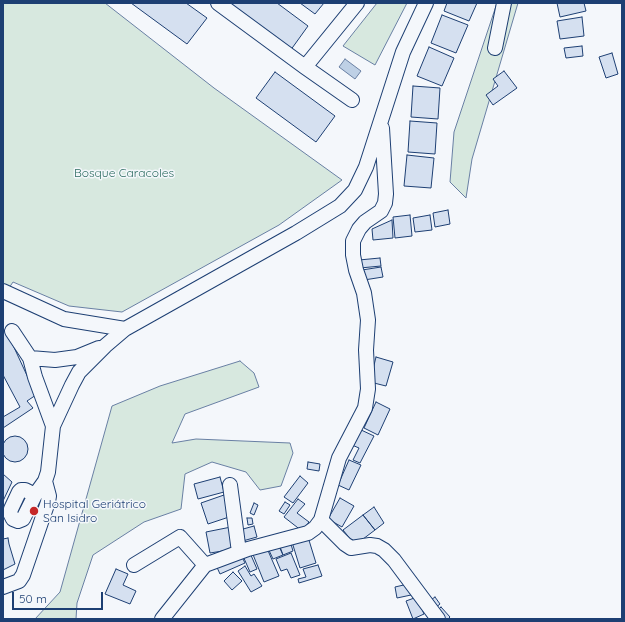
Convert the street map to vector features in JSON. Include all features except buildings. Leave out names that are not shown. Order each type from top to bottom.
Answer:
[{"type":"street","points":[[218,3],[352,100]]},
{"type":"street","points":[[305,67],[357,3]]},
{"type":"street","points":[[35,495],[45,481],[48,472],[53,426],[72,385],[79,372],[105,346],[125,329],[296,233],[340,206],[355,190],[366,167],[403,52],[426,3]]},
{"type":"street","points":[[495,48],[504,3]]},
{"type":"street","points":[[162,619],[205,565],[239,552],[308,533],[315,528],[321,520],[339,458],[365,408],[368,389],[366,350],[368,320],[364,293],[356,270],[353,255],[353,241],[359,228],[381,211],[386,203],[382,119]]},
{"type":"street","points":[[3,291],[64,319],[125,329]]},
{"type":"street","points":[[12,331],[30,358],[35,377],[53,426]]},
{"type":"street","points":[[30,358],[55,360],[77,357],[105,346]]},
{"type":"street","points":[[3,587],[19,581],[23,575],[48,502],[49,496],[45,481]]},
{"type":"street","points":[[230,485],[239,552]]},
{"type":"street","points":[[321,520],[351,548],[370,545],[377,546],[384,550],[394,560],[438,619]]},
{"type":"street","points":[[134,565],[180,537],[205,565]]},
{"type":"green space","name":"Bosque Caracoles","points":[[3,3],[105,3],[214,88],[342,180],[279,225],[122,312],[69,306],[13,282],[3,297]]},
{"type":"green space","points":[[377,3],[407,3],[375,65],[343,46]]},
{"type":"green space","points":[[497,3],[518,3],[472,159],[466,198],[450,182],[454,132]]},
{"type":"green space","points":[[240,361],[254,373],[259,387],[185,414],[172,443],[196,439],[290,443],[293,453],[281,486],[260,490],[246,472],[212,462],[185,474],[181,509],[144,522],[93,555],[77,603],[76,619],[35,619],[60,592],[112,406],[160,386]]},
{"type":"water","points":[[345,59],[361,71],[355,79],[339,67]]},
{"type":"place","name":"Hospital Geriátrico San Isidro","points":[[34,511]]}]
